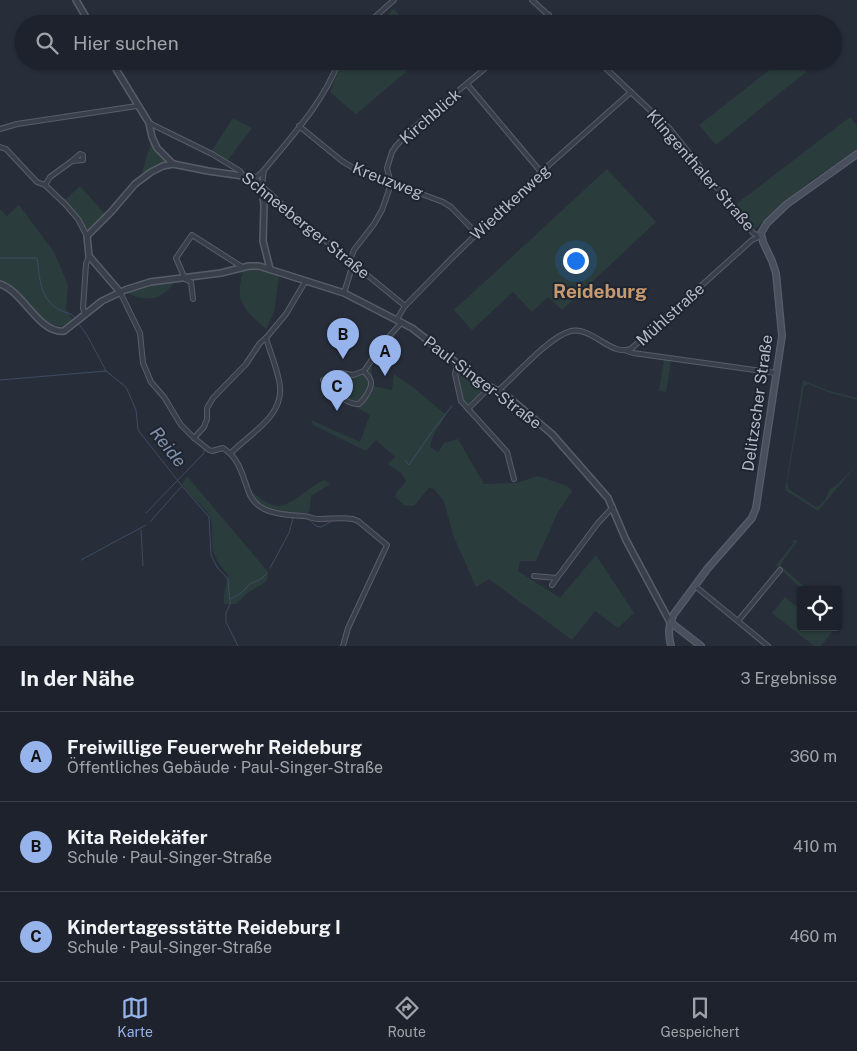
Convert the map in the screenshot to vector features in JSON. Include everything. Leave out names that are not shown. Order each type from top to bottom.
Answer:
[{"type":"main road","points":[[757,236],[767,223],[787,204],[857,154]]},
{"type":"main road","name":"Delitzscher Straße","points":[[670,622],[694,585],[754,514],[782,330],[776,273],[757,236]]},
{"type":"main road","points":[[670,646],[668,632],[670,622],[701,646]]},
{"type":"street","points":[[76,0],[85,15]]},
{"type":"street","points":[[377,15],[394,0]]},
{"type":"street","points":[[532,0],[549,15]]},
{"type":"street","name":"Schneeberger Straße","points":[[116,70],[150,124],[152,137],[157,148],[173,164]]},
{"type":"street","points":[[252,178],[258,176],[264,170],[299,126],[323,94],[335,70]]},
{"type":"street","name":"Kirchblick","points":[[352,262],[357,245],[378,217],[390,182],[387,168],[396,146],[411,130],[483,70]]},
{"type":"street","name":"Klingenthaler Straße","points":[[608,70],[670,129],[757,236]]},
{"type":"street","points":[[467,84],[541,172]]},
{"type":"street","name":"Wiedtkenweg","points":[[400,321],[406,306],[477,234],[541,172],[631,92]]},
{"type":"street","points":[[0,129],[17,124],[137,106]]},
{"type":"street","name":"Schneeberger Straße","points":[[150,124],[212,154],[240,171],[242,176],[252,178],[406,306]]},
{"type":"street","name":"Kreuzweg","points":[[299,126],[346,164],[367,174],[443,202],[451,207],[477,234]]},
{"type":"street","points":[[0,147],[6,149],[37,182],[46,185],[78,219],[87,236],[89,256],[80,319]]},
{"type":"street","points":[[46,185],[50,177],[72,161]]},
{"type":"street","points":[[87,236],[139,181],[151,172],[173,164],[242,176]]},
{"type":"street","points":[[264,170],[262,186],[264,205],[263,241],[270,270]]},
{"type":"street","name":"Paul-Singer-Straße","points":[[193,299],[191,282],[186,279],[176,258],[192,235],[242,267]]},
{"type":"street","name":"Mühlstraße","points":[[499,390],[551,342],[568,332],[583,331],[620,350],[627,351],[757,236]]},
{"type":"street","points":[[89,256],[120,292],[140,333],[142,363],[151,382],[164,397],[180,425],[209,450],[236,448]]},
{"type":"street","points":[[344,293],[352,262]]},
{"type":"street","name":"Paul-Singer-Straße","points":[[0,284],[12,291],[53,331],[64,331],[102,301],[120,292],[150,282],[186,279],[242,267],[259,266],[344,293],[400,321],[415,330],[457,364],[490,387],[499,390],[552,434],[613,506],[626,540],[670,622]]},
{"type":"street","points":[[194,438],[204,427],[208,408],[213,398],[246,364],[260,343],[286,314],[305,282]]},
{"type":"street","points":[[364,371],[371,384],[359,404],[354,404],[328,389],[323,380],[342,373],[353,374],[364,371],[400,321]]},
{"type":"street","points":[[231,453],[260,428],[272,415],[279,403],[280,387],[266,338]]},
{"type":"street","points":[[627,351],[776,373]]},
{"type":"street","points":[[457,364],[455,374],[461,401],[507,452],[514,479]]},
{"type":"street","points":[[468,409],[490,387]]},
{"type":"street","points":[[223,448],[231,453],[242,470],[250,496],[264,509],[280,515],[307,516],[317,519],[353,518],[363,524],[387,545],[348,628],[344,646]]},
{"type":"street","points":[[552,585],[613,506]]},
{"type":"street","points":[[738,621],[780,570]]},
{"type":"street","points":[[534,576],[557,578]]},
{"type":"street","points":[[694,585],[768,646]]},
{"type":"shaded area","points":[[394,9],[399,15],[387,15]]},
{"type":"shaded area","points":[[339,70],[408,70],[356,114],[330,92]]},
{"type":"shaded area","points":[[769,70],[807,71],[716,145],[699,125]]},
{"type":"shaded area","points":[[850,117],[857,126],[857,149],[790,196],[755,230],[735,205]]},
{"type":"shaded area","points":[[233,118],[252,128],[227,161],[211,152]]},
{"type":"shaded area","points":[[151,143],[166,159],[166,162],[144,175],[142,172]]},
{"type":"shaded area","points":[[607,169],[656,222],[562,310],[548,297],[532,312],[513,292],[472,330],[454,310]]},
{"type":"shaded area","points":[[80,186],[105,214],[88,231],[65,200]]},
{"type":"shaded area","points":[[19,205],[54,252],[68,285],[66,309],[73,321],[62,327],[53,325],[41,317],[15,288],[0,281],[0,209],[7,216]]},
{"type":"shaded area","points":[[257,269],[279,276],[274,312],[266,329],[246,309],[240,294],[242,270]]},
{"type":"shaded area","points":[[175,281],[165,292],[154,298],[141,298],[127,293],[129,289]]},
{"type":"shaded area","points":[[664,360],[671,361],[666,392],[659,391]]},
{"type":"shaded area","points":[[371,362],[373,386],[392,390],[394,374],[446,415],[433,436],[430,447],[438,452],[444,443],[458,439],[484,484],[516,483],[538,476],[567,486],[572,491],[557,514],[536,561],[520,561],[518,571],[560,598],[596,555],[634,613],[618,628],[595,611],[572,640],[489,579],[476,587],[453,535],[444,501],[434,489],[429,488],[414,506],[404,505],[395,497],[406,480],[401,473],[388,464],[395,457],[376,440],[367,450],[364,450],[313,425],[311,420],[360,442],[370,415],[321,387],[323,380],[341,373],[362,374]]},
{"type":"shaded area","points":[[456,369],[483,389],[469,404],[462,399]]},
{"type":"shaded area","points":[[803,380],[827,390],[857,398],[857,400],[830,393],[809,384],[804,386],[787,483],[789,489],[818,507],[825,500],[830,489],[839,483],[857,464],[818,511],[785,490]]},
{"type":"shaded area","points":[[187,476],[268,572],[267,581],[246,594],[236,604],[224,604],[228,575],[213,551],[210,517],[182,484]]},
{"type":"shaded area","points":[[324,480],[330,484],[311,496],[309,514],[283,513],[266,508],[253,498],[250,489],[269,504],[277,506],[292,501]]},
{"type":"shaded area","points":[[798,540],[781,566],[804,586],[799,586],[776,565],[794,543],[792,541]]},
{"type":"shaded area","points":[[785,597],[797,605],[797,631],[833,631],[821,646],[814,646],[772,613]]},
{"type":"waterway","name":"Reide","points":[[0,258],[37,258],[44,294],[53,305],[71,314],[76,319]]},
{"type":"waterway","name":"Reide","points":[[78,323],[87,335],[106,371],[126,387],[136,410],[138,430],[209,517],[211,555],[217,567],[228,579],[230,604],[226,613],[226,622],[238,646]]},
{"type":"waterway","points":[[0,380],[106,371]]},
{"type":"waterway","points":[[405,460],[409,465],[452,406]]},
{"type":"waterway","name":"Reide","points":[[146,513],[204,453],[202,446]]},
{"type":"waterway","points":[[150,522],[181,487]]},
{"type":"waterway","points":[[270,568],[289,533],[293,518]]},
{"type":"waterway","points":[[308,519],[316,526],[321,527],[334,520],[340,520]]},
{"type":"waterway","points":[[81,560],[146,525]]},
{"type":"waterway","points":[[141,530],[143,566]]},
{"type":"waterway","points":[[230,599],[240,594],[250,584],[261,579],[267,573]]},
{"type":"place","name":"Kita Reidekäfer","points":[[343,359]]},
{"type":"place","name":"Freiwillige Feuerwehr Reideburg","points":[[385,376]]},
{"type":"place","name":"Kindertagesstätte Reideburg I","points":[[337,411]]},
{"type":"district","name":"Reideburg","points":[[600,291]]}]
